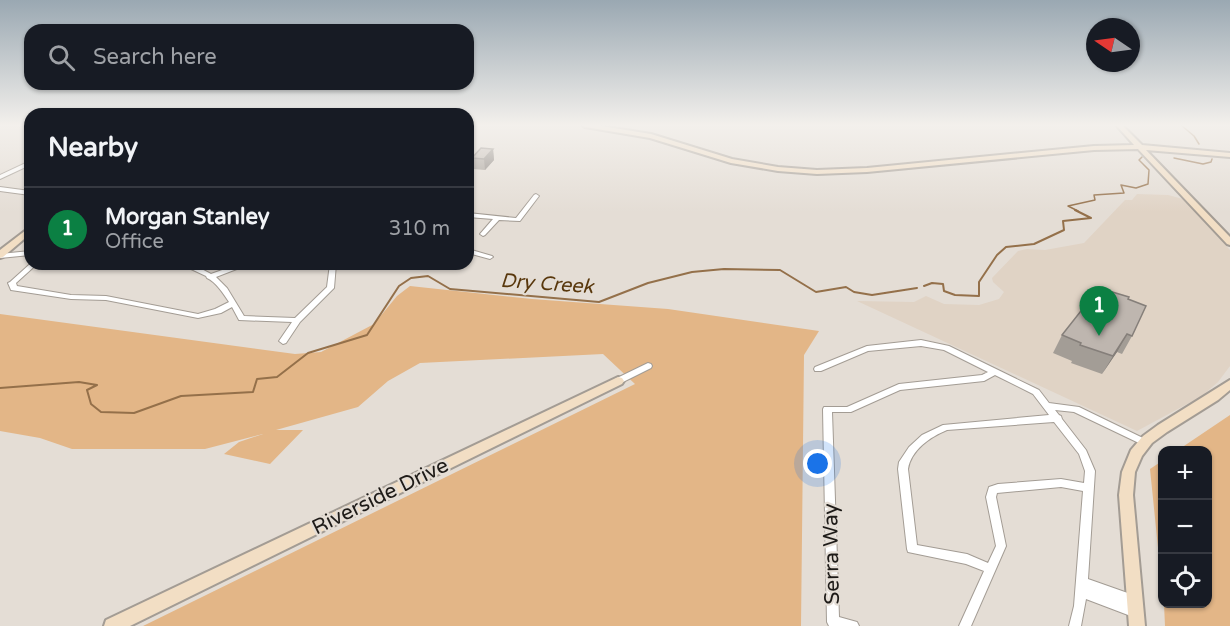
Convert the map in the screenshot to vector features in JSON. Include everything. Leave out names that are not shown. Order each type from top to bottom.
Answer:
[{"type":"main road","points":[[705,154],[778,169],[848,172],[1018,154]]},
{"type":"main road","points":[[1149,154],[1230,242]]},
{"type":"main road","points":[[0,256],[24,235]]},
{"type":"main road","name":"Riverside Drive","points":[[112,626],[618,381]]},
{"type":"main road","points":[[1137,613],[1125,485],[1132,457],[1144,442],[1160,429],[1203,405],[1230,384]]},
{"type":"street","points":[[0,177],[24,166]]},
{"type":"street","points":[[0,189],[24,192]]},
{"type":"street","points":[[474,216],[518,220],[536,196]]},
{"type":"street","points":[[483,234],[497,218]]},
{"type":"street","points":[[474,253],[490,257]]},
{"type":"street","points":[[0,256],[24,255]]},
{"type":"street","points":[[27,270],[12,283],[14,288],[71,297],[106,298],[198,316],[233,303]]},
{"type":"street","points":[[198,270],[223,285],[242,318],[297,320]]},
{"type":"street","points":[[209,277],[228,270]]},
{"type":"street","points":[[283,341],[297,320],[330,288],[334,270]]},
{"type":"street","points":[[818,369],[862,350],[926,343],[946,348],[1034,390],[1058,418],[1086,459],[1090,471],[1082,587],[1075,626]]},
{"type":"street","name":"Riverside Drive","points":[[618,381],[648,366]]},
{"type":"street","name":"Serra Way","points":[[852,626],[832,622],[827,409],[848,410],[899,387],[984,378],[995,372]]},
{"type":"street","points":[[1048,406],[1076,409],[1144,442]]},
{"type":"street","points":[[991,570],[967,559],[912,549],[903,469],[904,459],[935,431],[946,427],[1058,418]]},
{"type":"street","points":[[965,626],[991,570],[1001,542],[991,497],[993,490],[1056,483],[1089,488]]},
{"type":"street","points":[[1082,587],[1137,613]]},
{"type":"shaded area","points":[[1137,194],[1168,195],[1183,199],[1230,250],[1230,366],[1218,382],[1202,396],[1137,431],[857,301],[914,302],[926,296],[944,304],[979,305],[999,299],[1004,292],[993,282],[992,278],[1018,251],[1045,250],[1084,243],[1125,200],[1132,200]]},
{"type":"shaded area","points":[[410,286],[532,299],[668,309],[819,331],[804,355],[801,626],[143,626],[635,384],[603,354],[420,363],[388,381],[358,407],[276,430],[303,430],[270,464],[224,454],[239,442],[263,434],[205,449],[72,449],[40,438],[0,431],[0,314],[295,354],[321,352],[374,324],[397,296]]},
{"type":"shaded area","points":[[1230,415],[1230,626],[1165,626],[1164,608],[1212,608],[1212,446],[1184,446]]},
{"type":"shaded area","points":[[1158,464],[1158,548],[1150,469]]},
{"type":"building","points":[[488,154],[484,159],[474,158],[474,156]]},
{"type":"building","points":[[1099,288],[1129,297],[1128,299],[1146,306],[1132,336],[1127,334],[1113,356],[1080,345],[1081,343],[1062,335]]},
{"type":"waterway","name":"Dry Creek","points":[[1078,211],[1068,206],[1095,200],[1094,195],[1124,193],[1121,185],[1136,188],[1148,184],[1149,170],[1139,160],[1142,157]]},
{"type":"waterway","name":"Dry Creek","points":[[1174,158],[1203,164],[1211,162],[1212,159]]},
{"type":"waterway","name":"Dry Creek","points":[[924,286],[932,283],[943,284],[944,291],[955,295],[979,296],[979,282],[997,255],[1006,247],[1034,244],[1064,230],[1063,221],[1091,218],[1075,210]]},
{"type":"waterway","name":"Dry Creek","points":[[0,388],[79,382],[97,385],[87,390],[91,404],[101,412],[134,413],[181,396],[253,392],[257,379],[277,377],[308,353],[367,335],[399,286],[411,278],[428,276],[450,289],[599,302],[648,283],[692,272],[724,269],[780,270],[816,292],[846,287],[854,292],[872,295],[917,288]]},
{"type":"place","name":"Morgan Stanley","points":[[1099,336]]}]
